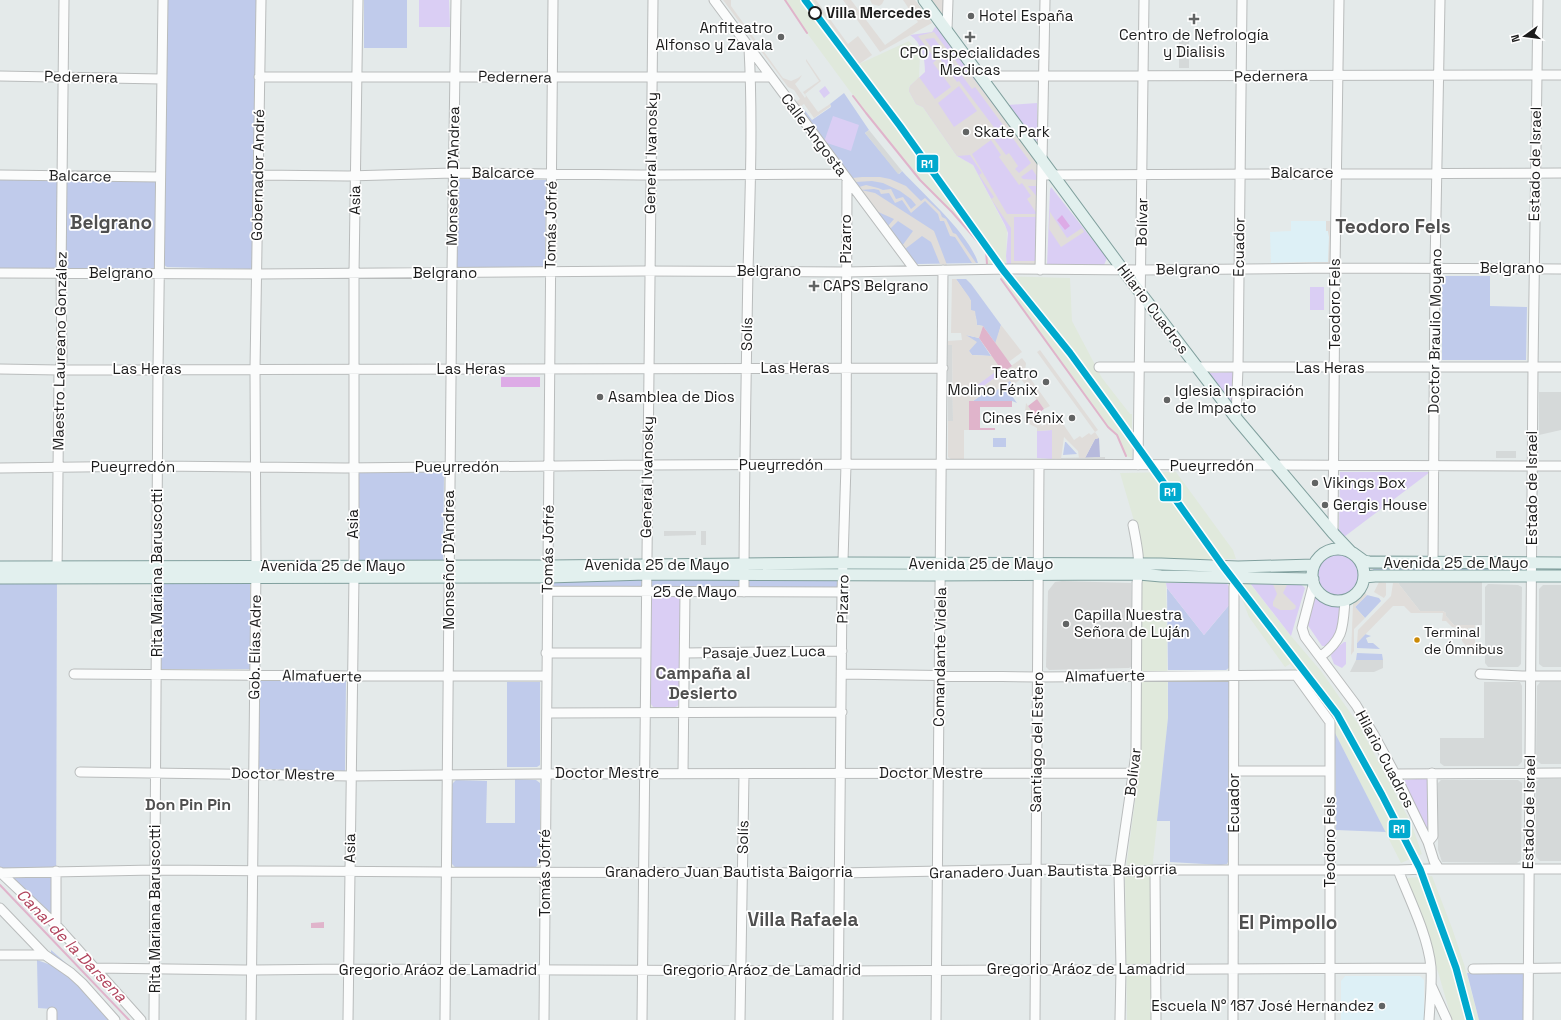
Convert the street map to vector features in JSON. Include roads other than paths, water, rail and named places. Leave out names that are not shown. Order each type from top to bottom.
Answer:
[{"type":"main road","name":"Hilario Cuadros","points":[[924,0],[1042,160],[1047,175],[1123,270],[1196,368],[1276,466],[1352,553]]},
{"type":"main road","points":[[1333,533],[1335,540],[1334,546],[1331,550],[1321,556],[1314,565],[1313,580],[1317,590],[1327,598],[1333,600],[1345,600]]},
{"type":"main road","name":"Avenida 25 de Mayo","points":[[1331,550],[1342,549],[1352,553],[1364,561],[1369,562],[1561,564]]},
{"type":"main road","name":"Avenida 25 de Mayo","points":[[1345,600],[1357,593],[1361,588],[1364,577],[1362,564],[1352,553]]},
{"type":"main road","name":"Avenida 25 de Mayo","points":[[0,567],[57,572],[256,572],[548,571],[646,569],[1139,569],[1314,565]]},
{"type":"main road","name":"Avenida 25 de Mayo","points":[[1139,569],[1161,576],[1313,580]]},
{"type":"main road","name":"Avenida 25 de Mayo","points":[[0,578],[57,572]]},
{"type":"main road","name":"Avenida 25 de Mayo","points":[[1364,577],[1561,576]]},
{"type":"street","name":"Maestro Laureano González","points":[[57,572],[59,370],[62,361],[64,0]]},
{"type":"street","name":"Rita Mariana Baruscotti","points":[[154,1020],[158,369],[163,0]]},
{"type":"street","name":"Gobernador André","points":[[257,274],[261,0]]},
{"type":"street","name":"Asia","points":[[348,1020],[354,571],[354,273],[358,0]]},
{"type":"street","name":"Monseñor D'Andrea","points":[[445,1020],[456,0]]},
{"type":"street","name":"Tomás Jofré","points":[[544,1020],[546,872],[545,774],[547,713],[546,653],[553,0]]},
{"type":"street","name":"General Ivanosky","points":[[642,1020],[653,0]]},
{"type":"street","name":"Calle Angosta","points":[[714,0],[915,270]]},
{"type":"street","points":[[946,30],[948,0]]},
{"type":"street","points":[[1042,160],[1045,0]]},
{"type":"street","name":"Bolívar","points":[[1138,465],[1144,0]]},
{"type":"street","name":"Ecuador","points":[[1236,418],[1238,368],[1242,0]]},
{"type":"street","name":"Teodoro Fels","points":[[1333,533],[1339,0]]},
{"type":"street","name":"Doctor Braulio Moyano","points":[[1433,562],[1435,268],[1440,0]]},
{"type":"street","name":"Estado de Israel","points":[[1528,1020],[1528,869],[1538,0]]},
{"type":"street","name":"Solís","points":[[744,592],[751,77],[749,48]]},
{"type":"street","name":"Pedernera","points":[[981,78],[992,76],[1561,75]]},
{"type":"street","name":"Pedernera","points":[[0,76],[161,79]]},
{"type":"street","name":"Pedernera","points":[[259,76],[771,77]]},
{"type":"street","name":"Balcarce","points":[[259,175],[356,176],[454,173],[552,173],[845,176]]},
{"type":"street","name":"Balcarce","points":[[1047,175],[1561,173]]},
{"type":"street","name":"Balcarce","points":[[0,175],[160,177]]},
{"type":"street","points":[[1040,270],[1047,175]]},
{"type":"street","name":"Pizarro","points":[[838,1020],[840,971],[842,592],[844,569],[846,465],[845,176]]},
{"type":"street","name":"Belgrano","points":[[0,273],[257,274],[452,272],[550,273],[649,271],[846,272],[915,270],[1141,270],[1239,268],[1561,268]]},
{"type":"street","name":"Comandante Videla","points":[[936,1020],[943,270]]},
{"type":"street","name":"Gob. Elías Adre","points":[[251,1020],[256,572],[255,369],[257,274]]},
{"type":"street","name":"Las Heras","points":[[1099,367],[1561,367]]},
{"type":"street","name":"Las Heras","points":[[0,368],[59,370],[942,368]]},
{"type":"street","name":"Pueyrredón","points":[[0,468],[158,466],[353,468],[942,464],[1561,466]]},
{"type":"street","name":"Santiago del Estero","points":[[1036,1020],[1036,773],[1039,465]]},
{"type":"street","name":"Bolívar","points":[[1120,1020],[1121,969],[1119,871],[1136,754],[1138,675],[1137,583],[1139,552],[1133,525]]},
{"type":"street","name":"Hilario Cuadros","points":[[1313,580],[1302,628],[1305,636],[1356,705],[1395,774],[1428,842],[1434,861],[1439,869]]},
{"type":"street","name":"Ecuador","points":[[1233,1020],[1235,771],[1234,586]]},
{"type":"street","name":"25 de Mayo","points":[[547,591],[842,592]]},
{"type":"street","points":[[684,773],[685,592]]},
{"type":"street","points":[[1320,657],[1339,639],[1342,633],[1344,627],[1345,600]]},
{"type":"street","name":"Pasaje Juez Luca","points":[[685,653],[842,651]]},
{"type":"street","points":[[546,653],[646,653]]},
{"type":"street","name":"Almafuerte","points":[[74,674],[449,677],[546,676]]},
{"type":"street","name":"Almafuerte","points":[[842,674],[1038,677],[1138,675],[1296,675]]},
{"type":"street","points":[[1480,674],[1561,676]]},
{"type":"street","name":"Teodoro Fels","points":[[1296,675],[1330,722],[1330,1020]]},
{"type":"street","points":[[547,713],[842,712]]},
{"type":"street","points":[[1235,771],[1330,771]]},
{"type":"street","name":"Doctor Mestre","points":[[80,772],[253,773],[351,776],[644,773],[1134,773]]},
{"type":"street","points":[[1428,842],[1433,836],[1432,773]]},
{"type":"street","points":[[1395,774],[1561,773]]},
{"type":"street","name":"Solís","points":[[740,1020],[744,774]]},
{"type":"street","name":"Granadero Juan Bautista Baigorria","points":[[350,871],[840,873],[1037,869],[1119,871],[1561,869]]},
{"type":"street","points":[[1,872],[155,870],[350,871]]},
{"type":"street","points":[[1155,870],[1156,1020]]},
{"type":"street","points":[[1398,870],[1422,931],[1429,955],[1431,968],[1430,1020]]},
{"type":"street","points":[[56,871],[56,925]]},
{"type":"street","points":[[1,872],[56,925],[141,1020]]},
{"type":"street","points":[[0,908],[45,956],[71,973],[82,983],[115,1020]]},
{"type":"street","points":[[0,955],[45,956]]},
{"type":"street","name":"Gregorio Aráoz de Lamadrid","points":[[94,968],[251,970],[840,971],[1156,968],[1431,968]]},
{"type":"street","points":[[1473,969],[1561,968]]},
{"type":"street","points":[[1430,982],[1447,1020]]},
{"type":"waterway","points":[[785,0],[807,33]]},
{"type":"waterway","points":[[853,96],[920,180],[952,212],[986,251],[987,264]]},
{"type":"waterway","points":[[1001,279],[1108,427],[1117,435],[1126,456]]},
{"type":"waterway","name":"Canal de la Darsena","points":[[0,885],[129,1020]]},
{"type":"place","name":"Villa Mercedes","points":[[815,13]]},
{"type":"place","name":"Hotel España","points":[[971,16]]},
{"type":"place","name":"Centro de Nefrología y Dialisis","points":[[1194,19]]},
{"type":"place","name":"Anfiteatro Alfonso y Zavala","points":[[781,37]]},
{"type":"place","name":"CPO Especialidades Medicas","points":[[970,37]]},
{"type":"place","name":"Skate Park","points":[[966,132]]},
{"type":"place","name":"CAPS Belgrano","points":[[814,286]]},
{"type":"place","name":"Teatro Molino Fénix","points":[[1046,382]]},
{"type":"place","name":"Asamblea de Dios","points":[[600,397]]},
{"type":"place","name":"Iglesia Inspiración de Impacto","points":[[1167,400]]},
{"type":"place","name":"Cines Fénix","points":[[1072,418]]},
{"type":"place","name":"Vikings Box","points":[[1315,483]]},
{"type":"place","name":"Gergis House","points":[[1325,505]]},
{"type":"place","name":"Capilla Nuestra Señora de Luján","points":[[1066,624]]},
{"type":"place","name":"Terminal de Ómnibus","points":[[1417,640]]},
{"type":"place","name":"Escuela N° 187 José Hernandez","points":[[1382,1006]]},
{"type":"district","name":"Belgrano","points":[[111,222]]},
{"type":"district","name":"Teodoro Fels","points":[[1393,226]]},
{"type":"district","name":"Campaña al Desierto","points":[[703,683]]},
{"type":"district","name":"Don Pin Pin","points":[[188,804]]},
{"type":"district","name":"Villa Rafaela","points":[[803,919]]},
{"type":"district","name":"El Pimpollo","points":[[1288,922]]}]
